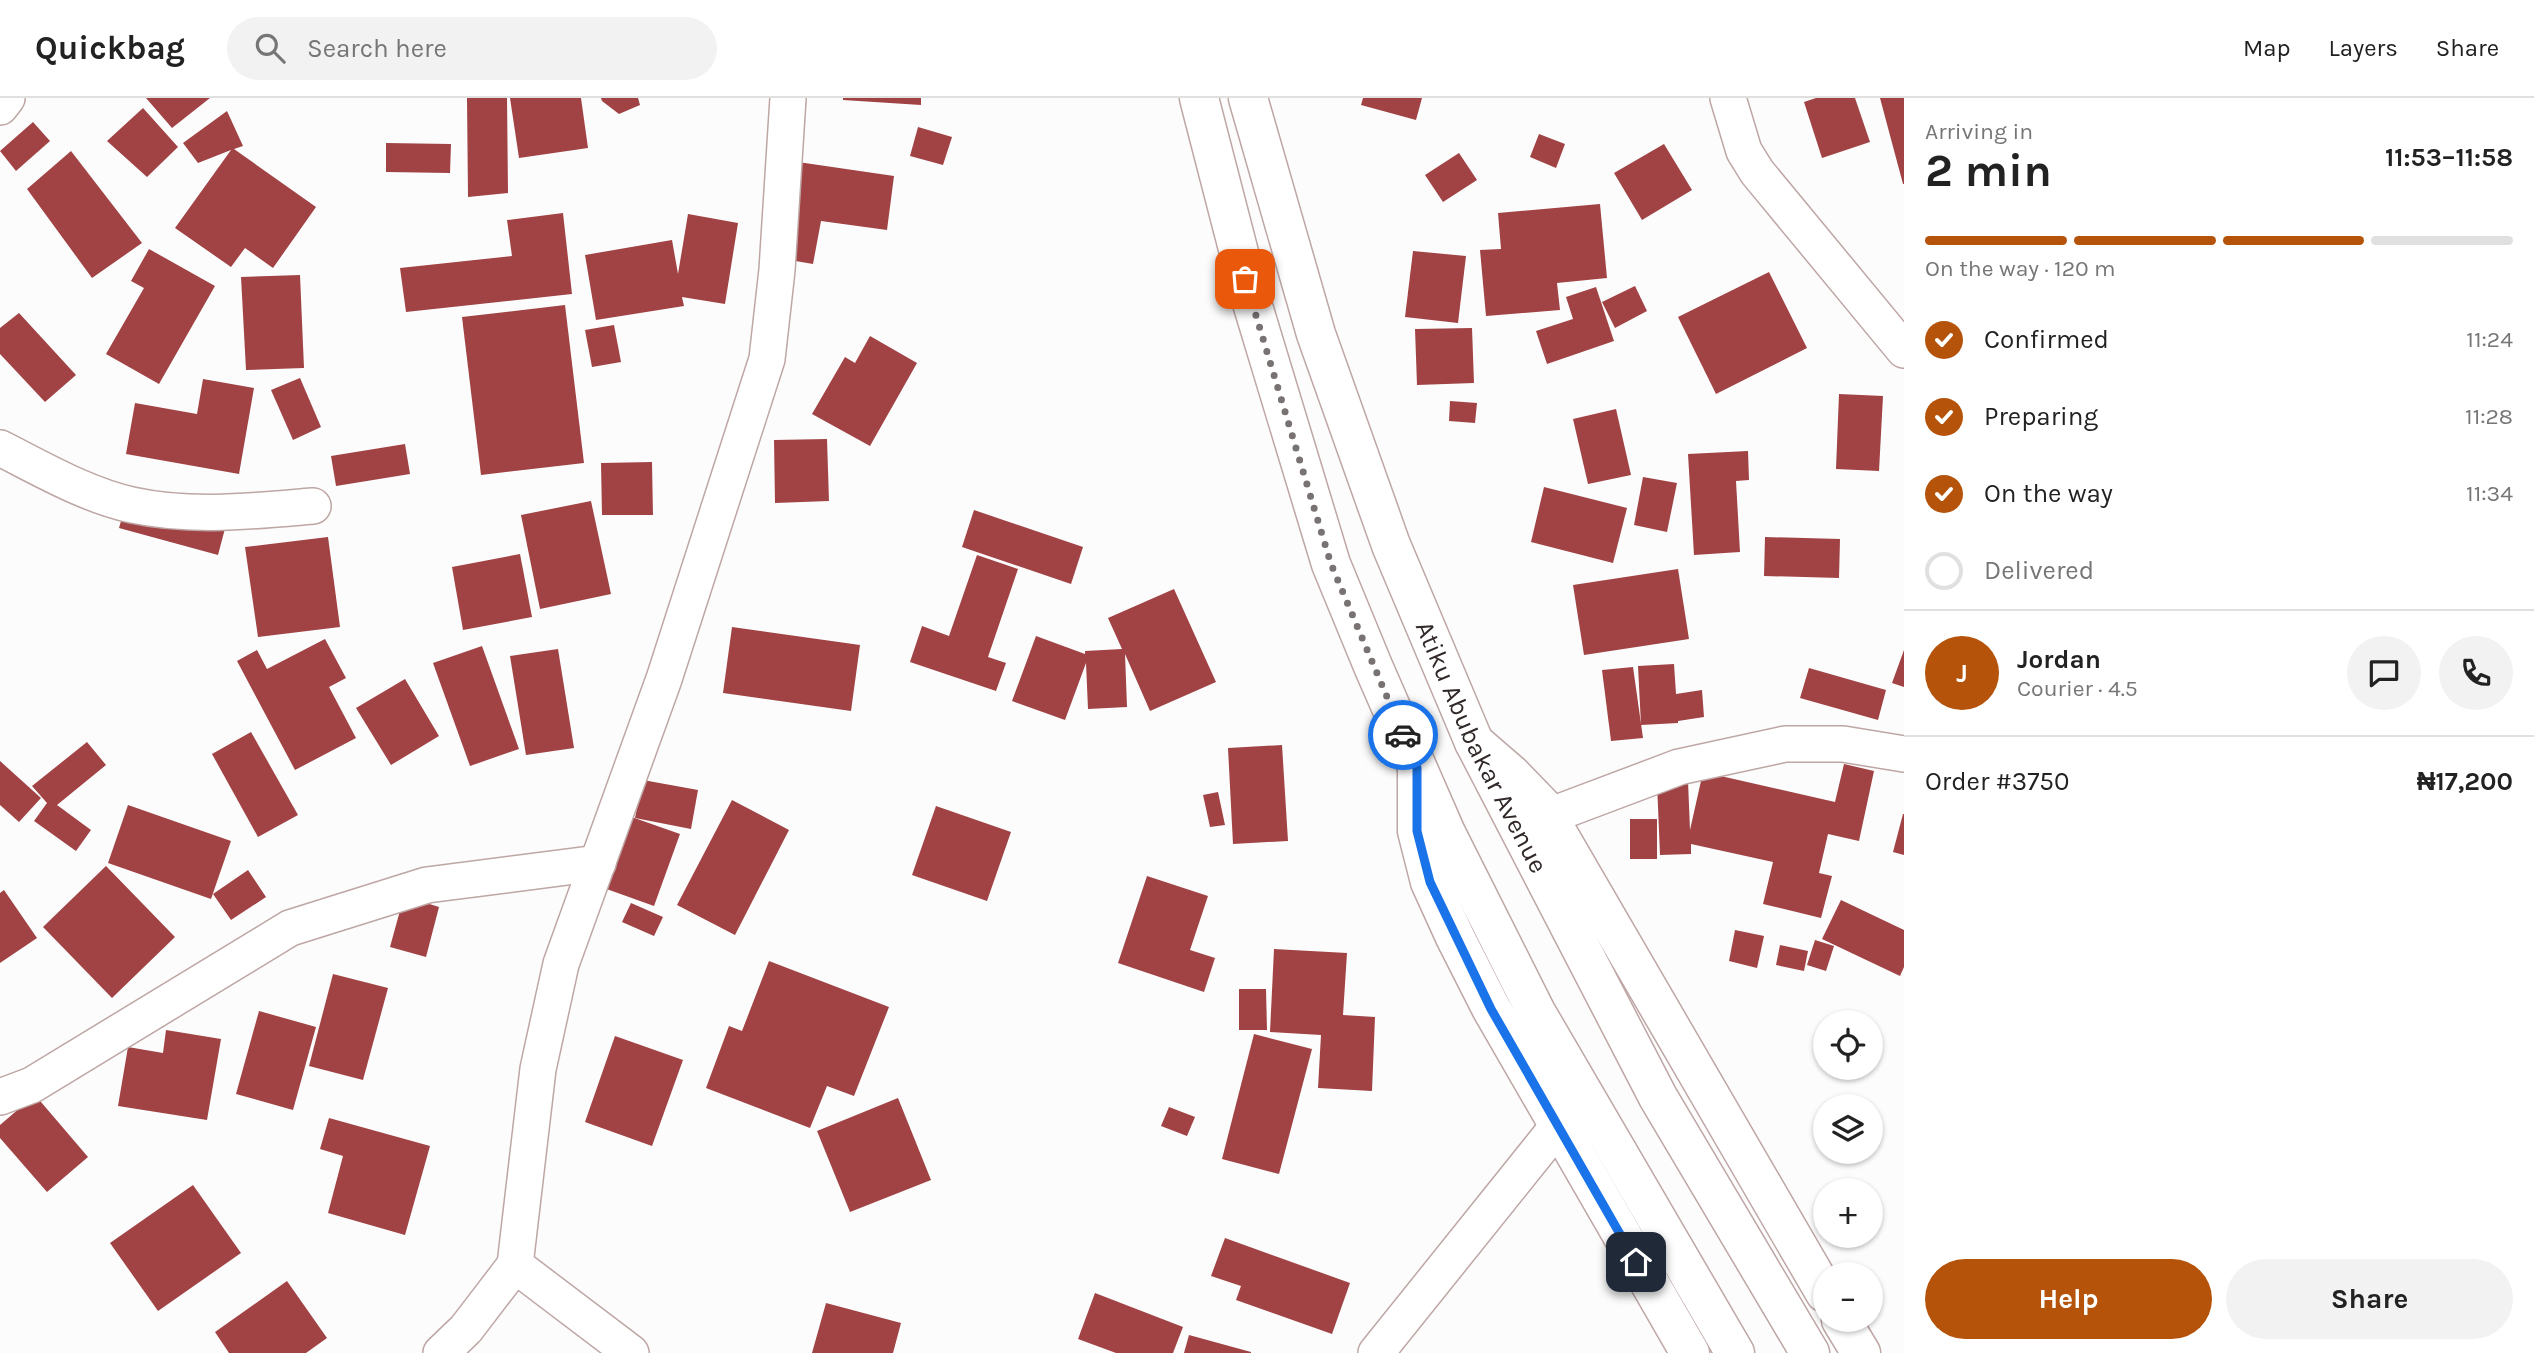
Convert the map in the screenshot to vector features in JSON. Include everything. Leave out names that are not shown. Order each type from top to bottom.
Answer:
[{"type":"main road","points":[[1199,98],[1252,303],[1331,564],[1417,768],[1473,889],[1536,1012],[1735,1353]]},
{"type":"main road","name":"Atiku Abubakar Avenue","points":[[1248,98],[1321,347],[1391,545],[1474,742],[1658,1097],[1810,1353]]},
{"type":"main road","points":[[1474,742],[1511,774],[1549,816],[1813,1272]]},
{"type":"main road","points":[[1417,768],[1417,831],[1430,882],[1491,1009],[1690,1353]]},
{"type":"main road","points":[[1848,1332],[1861,1353]]},
{"type":"street","points":[[0,107],[7,98]]},
{"type":"street","points":[[441,1353],[466,1329],[515,1265],[537,1069],[561,964],[664,679],[767,359],[777,270],[788,98]]},
{"type":"street","points":[[1728,98],[1744,151],[1756,172],[1904,350]]},
{"type":"street","points":[[0,448],[72,484],[131,505],[207,514],[313,506]]},
{"type":"street","points":[[1549,816],[1679,767],[1786,744],[1843,744],[1904,754]]},
{"type":"street","points":[[0,1097],[32,1085],[290,929],[427,885],[597,863]]},
{"type":"street","points":[[1376,1353],[1558,1126]]},
{"type":"street","points":[[515,1265],[631,1353]]},
{"type":"building","points":[[146,98],[210,98],[172,128]]},
{"type":"building","points":[[467,98],[507,98],[508,193],[468,197]]},
{"type":"building","points":[[510,98],[581,98],[588,148],[519,158]]},
{"type":"building","points":[[601,98],[638,98],[640,105],[619,114]]},
{"type":"building","points":[[921,98],[921,105],[843,100]]},
{"type":"building","points":[[1363,98],[1422,98],[1416,120],[1361,105]]},
{"type":"building","points":[[1816,98],[1855,98],[1870,142],[1822,158],[1804,102]]},
{"type":"building","points":[[1880,98],[1904,98],[1904,184],[1903,184]]},
{"type":"building","points":[[143,108],[178,147],[147,177],[107,141]]},
{"type":"building","points":[[227,111],[243,146],[234,149],[316,207],[273,268],[245,248],[231,267],[175,228],[231,150],[198,163],[183,143]]},
{"type":"building","points":[[33,122],[50,141],[16,171],[0,151]]},
{"type":"building","points":[[918,127],[952,137],[943,165],[910,156]]},
{"type":"building","points":[[1539,134],[1565,144],[1556,168],[1530,157]]},
{"type":"building","points":[[386,143],[451,144],[450,173],[386,172]]},
{"type":"building","points":[[1664,144],[1692,190],[1642,220],[1614,173]]},
{"type":"building","points":[[71,151],[142,243],[92,278],[27,189]]},
{"type":"building","points":[[1459,153],[1477,180],[1443,202],[1425,175]]},
{"type":"building","points":[[798,162],[894,176],[887,230],[821,221],[813,264],[784,259]]},
{"type":"building","points":[[1600,204],[1607,278],[1557,283],[1560,310],[1486,316],[1480,250],[1501,249],[1498,213]]},
{"type":"building","points":[[563,213],[572,294],[406,312],[400,268],[512,256],[507,220]]},
{"type":"building","points":[[688,214],[738,223],[725,304],[682,297],[684,306],[596,320],[585,255],[672,240],[678,274]]},
{"type":"building","points":[[149,249],[215,286],[159,384],[106,354],[144,288],[131,281]]},
{"type":"building","points":[[1413,251],[1466,256],[1458,323],[1405,317]]},
{"type":"building","points":[[1769,272],[1807,348],[1716,394],[1678,317]]},
{"type":"building","points":[[300,275],[304,368],[246,370],[241,277]]},
{"type":"building","points":[[1635,286],[1647,311],[1615,328],[1602,302]]},
{"type":"building","points":[[1596,287],[1614,341],[1547,364],[1536,331],[1573,319],[1566,297]]},
{"type":"building","points":[[565,305],[584,463],[481,475],[462,317]]},
{"type":"building","points":[[19,313],[76,375],[45,402],[0,354],[0,328]]},
{"type":"building","points":[[614,325],[621,362],[592,367],[585,330]]},
{"type":"building","points":[[1472,328],[1474,383],[1417,385],[1415,329]]},
{"type":"building","points":[[870,336],[917,363],[870,446],[812,414],[845,357],[855,363]]},
{"type":"building","points":[[300,378],[321,427],[293,440],[271,390]]},
{"type":"building","points":[[203,379],[254,388],[239,474],[126,454],[135,403],[197,414]]},
{"type":"building","points":[[1839,394],[1883,396],[1879,471],[1836,469]]},
{"type":"building","points":[[1450,401],[1477,403],[1475,423],[1449,421]]},
{"type":"building","points":[[1616,409],[1631,475],[1588,484],[1573,419]]},
{"type":"building","points":[[827,439],[829,501],[775,503],[774,440]]},
{"type":"building","points":[[405,444],[410,474],[336,486],[331,456]]},
{"type":"building","points":[[1748,451],[1749,480],[1736,481],[1740,552],[1694,555],[1688,454]]},
{"type":"building","points":[[652,462],[653,515],[602,515],[601,463]]},
{"type":"building","points":[[1643,477],[1677,483],[1667,532],[1634,525]]},
{"type":"building","points":[[1544,487],[1627,508],[1613,563],[1531,542]]},
{"type":"building","points":[[129,494],[227,521],[218,555],[119,528]]},
{"type":"building","points":[[591,501],[611,594],[540,609],[521,515]]},
{"type":"building","points":[[974,510],[1083,547],[1071,584],[962,547]]},
{"type":"building","points":[[328,537],[340,627],[258,637],[245,547]]},
{"type":"building","points":[[1765,537],[1840,539],[1839,578],[1764,576]]},
{"type":"building","points":[[520,554],[532,617],[463,630],[452,567]]},
{"type":"building","points":[[977,555],[1018,569],[988,657],[1006,663],[996,691],[910,662],[922,626],[949,636]]},
{"type":"building","points":[[1678,569],[1689,639],[1584,655],[1573,585]]},
{"type":"building","points":[[1174,589],[1216,682],[1150,711],[1125,654],[1127,707],[1088,709],[1086,663],[1065,720],[1012,701],[1036,636],[1085,654],[1085,651],[1122,649],[1108,618]]},
{"type":"building","points":[[732,627],[860,645],[851,711],[723,693]]},
{"type":"building","points":[[325,639],[346,678],[329,687],[356,738],[295,770],[237,661],[257,650],[267,669]]},
{"type":"building","points":[[482,646],[519,749],[470,766],[433,663]]},
{"type":"building","points":[[558,649],[574,748],[526,755],[510,656]]},
{"type":"building","points":[[1904,650],[1904,687],[1892,683]]},
{"type":"building","points":[[1674,664],[1676,694],[1702,690],[1704,717],[1678,723],[1641,725],[1638,666]]},
{"type":"building","points":[[1633,667],[1643,738],[1611,741],[1602,670]]},
{"type":"building","points":[[1809,668],[1886,690],[1878,720],[1800,698]]},
{"type":"building","points":[[405,679],[439,736],[391,765],[356,708]]},
{"type":"building","points":[[251,732],[298,815],[258,837],[212,754]]},
{"type":"building","points":[[87,742],[106,765],[57,805],[91,830],[76,851],[34,821],[47,803],[32,786]]},
{"type":"building","points":[[1282,745],[1288,841],[1233,844],[1228,748]]},
{"type":"building","points":[[0,761],[41,798],[19,822],[0,805]]},
{"type":"building","points":[[1844,764],[1874,771],[1859,841],[1828,834],[1819,873],[1832,876],[1821,918],[1763,904],[1773,862],[1691,844],[1691,854],[1660,855],[1657,783],[1688,781],[1690,830],[1703,772],[1835,802]]},
{"type":"building","points":[[643,780],[698,790],[691,829],[635,818]]},
{"type":"building","points":[[1218,792],[1225,825],[1210,827],[1203,795]]},
{"type":"building","points":[[732,800],[789,830],[735,935],[677,905]]},
{"type":"building","points":[[128,805],[231,841],[211,899],[108,863]]},
{"type":"building","points":[[936,806],[1011,832],[987,901],[912,875]]},
{"type":"building","points":[[1904,814],[1904,855],[1893,852]]},
{"type":"building","points":[[626,815],[680,834],[654,906],[601,887]]},
{"type":"building","points":[[1630,819],[1657,819],[1657,859],[1630,859]]},
{"type":"building","points":[[106,866],[175,937],[112,998],[43,927]]},
{"type":"building","points":[[248,870],[266,897],[231,920],[213,894]]},
{"type":"building","points":[[1147,876],[1208,896],[1190,950],[1215,958],[1204,992],[1118,963]]},
{"type":"building","points":[[4,890],[37,938],[0,963],[0,893]]},
{"type":"building","points":[[404,896],[439,907],[426,957],[390,947]]},
{"type":"building","points":[[1841,900],[1904,930],[1904,967],[1900,976],[1822,939]]},
{"type":"building","points":[[631,903],[663,917],[654,936],[622,922]]},
{"type":"building","points":[[1735,930],[1764,936],[1757,968],[1729,961]]},
{"type":"building","points":[[1815,940],[1834,946],[1826,971],[1807,965]]},
{"type":"building","points":[[1780,945],[1808,951],[1804,971],[1776,965]]},
{"type":"building","points":[[1274,949],[1347,953],[1343,1015],[1375,1017],[1372,1091],[1318,1088],[1321,1035],[1270,1032]]},
{"type":"building","points":[[769,961],[889,1007],[854,1096],[827,1086],[810,1128],[706,1088],[729,1026],[742,1031]]},
{"type":"building","points":[[333,974],[388,988],[363,1080],[309,1066]]},
{"type":"building","points":[[1239,989],[1266,989],[1267,1030],[1239,1030]]},
{"type":"building","points":[[259,1011],[316,1027],[293,1110],[236,1094]]},
{"type":"building","points":[[166,1030],[221,1039],[207,1120],[118,1106],[128,1047],[163,1053]]},
{"type":"building","points":[[1254,1034],[1312,1049],[1279,1174],[1222,1159]]},
{"type":"building","points":[[615,1036],[683,1060],[652,1146],[585,1122]]},
{"type":"building","points":[[35,1095],[88,1157],[47,1192],[0,1138],[0,1125]]},
{"type":"building","points":[[898,1098],[931,1180],[850,1212],[817,1131]]},
{"type":"building","points":[[1169,1107],[1195,1117],[1187,1136],[1161,1126]]},
{"type":"building","points":[[329,1118],[430,1146],[405,1235],[328,1213],[343,1156],[320,1149]]},
{"type":"building","points":[[193,1185],[241,1253],[158,1311],[110,1243]]},
{"type":"building","points":[[1225,1238],[1350,1283],[1332,1334],[1236,1300],[1241,1286],[1211,1276]]},
{"type":"building","points":[[287,1281],[327,1338],[306,1353],[229,1353],[215,1332]]},
{"type":"building","points":[[1095,1293],[1183,1327],[1173,1353],[1116,1353],[1078,1339]]},
{"type":"building","points":[[826,1303],[901,1323],[893,1353],[812,1353]]},
{"type":"building","points":[[1189,1335],[1251,1352],[1251,1353],[1184,1353]]},
{"type":"way so far","points":[[1245,279],[1331,564],[1403,735]]},
{"type":"route","points":[[1403,735],[1417,768],[1417,831],[1430,882],[1491,1009],[1636,1262]]}]
